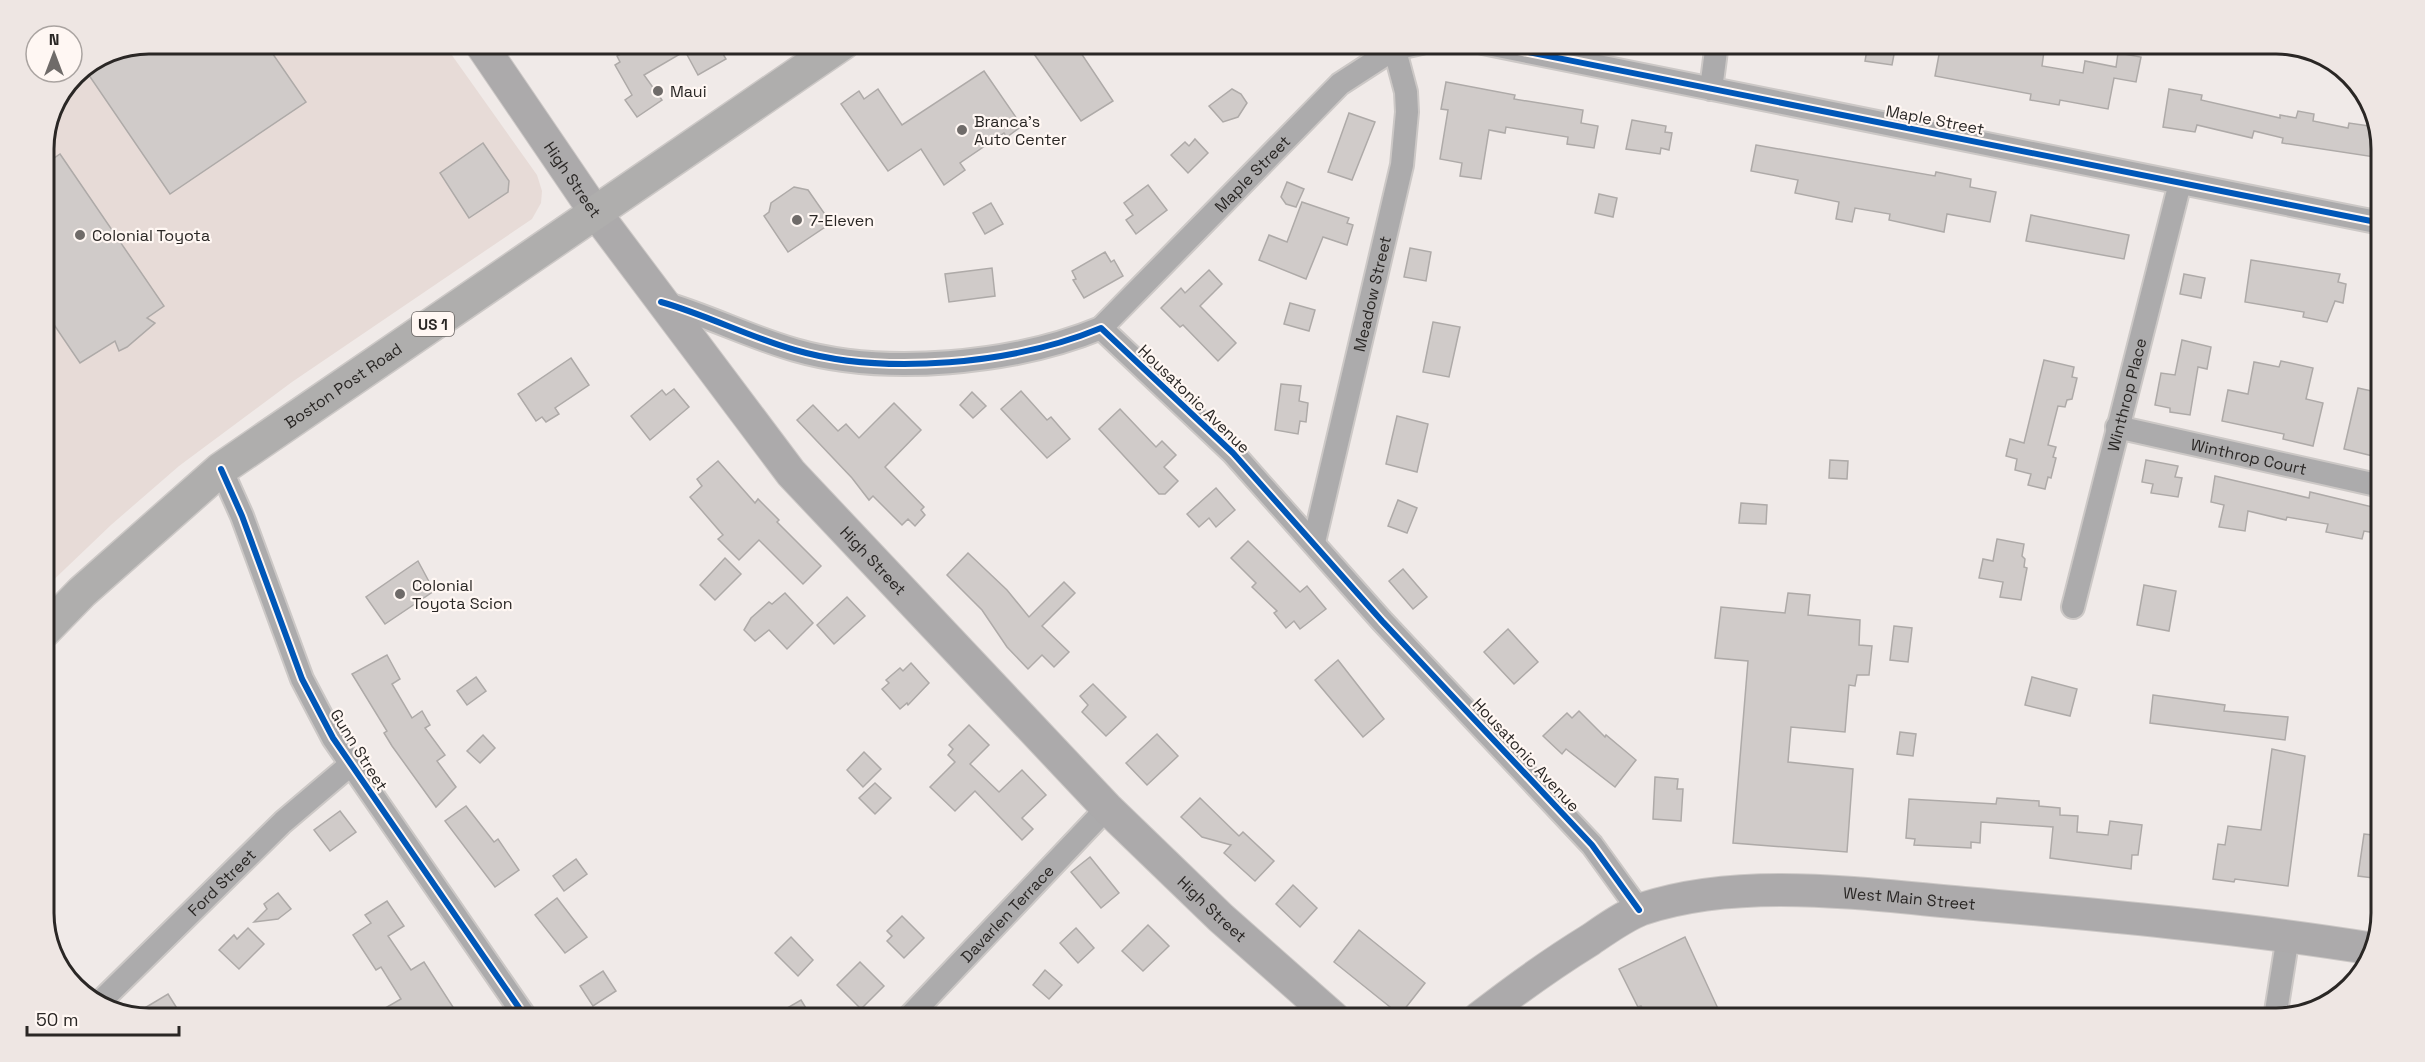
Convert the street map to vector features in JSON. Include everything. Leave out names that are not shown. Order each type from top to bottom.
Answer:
[{"type":"main road","name":"High Street","points":[[487,54],[595,212],[791,473],[1107,808],[1221,918],[1323,1008]]},
{"type":"main road","name":"Boston Post Road","points":[[54,621],[82,592],[221,469],[828,54]]},
{"type":"main road","name":"West Main Street","points":[[1492,1008],[1520,986],[1609,927],[1639,910],[1680,898],[1714,892],[1750,890],[1828,893],[2017,908],[2288,936],[2364,948]]},
{"type":"street","name":"Maple Street","points":[[1101,328],[1340,84],[1382,54]]},
{"type":"street","name":"Meadow Street","points":[[1314,542],[1402,165],[1407,112],[1406,92],[1395,54]]},
{"type":"street","name":"Maple Street","points":[[1534,54],[2371,221]]},
{"type":"street","points":[[1711,89],[1716,54]]},
{"type":"street","name":"Winthrop Place","points":[[2073,607],[2180,183]]},
{"type":"street","points":[[661,302],[699,312],[792,349],[849,362],[942,363],[1051,346],[1101,328]]},
{"type":"street","name":"Housatonic Avenue","points":[[1101,328],[1233,453],[1382,621],[1592,845],[1639,910]]},
{"type":"street","name":"Winthrop Court","points":[[2117,428],[2371,484]]},
{"type":"street","name":"Gunn Street","points":[[221,469],[242,516],[302,679],[350,765],[518,1008]]},
{"type":"street","name":"Ford Street","points":[[105,997],[283,822],[350,765]]},
{"type":"street","name":"Davarlen Terrace","points":[[917,1008],[1107,808]]},
{"type":"street","points":[[2277,1008],[2288,936]]},
{"type":"shaded area","points":[[451,54],[537,175],[542,191],[541,203],[532,219],[292,382],[179,466],[111,525],[54,579],[54,143],[57,125],[74,91],[80,84],[84,84],[86,78],[102,67],[119,59],[137,55]]},
{"type":"building","points":[[273,54],[306,102],[170,194],[89,76],[119,59],[137,55]]},
{"type":"building","points":[[621,54],[680,54],[644,75],[662,100],[637,117],[625,100],[632,95],[615,65],[620,62],[617,56]]},
{"type":"building","points":[[687,54],[723,54],[726,59],[698,75]]},
{"type":"building","points":[[1034,54],[1082,54],[1113,101],[1081,121]]},
{"type":"building","points":[[1866,54],[1894,54],[1892,65],[1865,61]]},
{"type":"building","points":[[1939,54],[2044,54],[2042,66],[2083,73],[2085,61],[2116,67],[2118,54],[2141,57],[2136,82],[2114,78],[2108,109],[2060,100],[2059,105],[2030,100],[2031,94],[1935,76]]},
{"type":"building","name":"Branca's Auto Center","points":[[984,71],[1022,126],[1007,137],[1004,133],[960,163],[965,170],[944,185],[921,149],[888,171],[841,104],[859,91],[864,99],[878,89],[902,125]]},
{"type":"building","points":[[1446,82],[1515,95],[1514,99],[1583,110],[1581,123],[1598,126],[1594,148],[1567,144],[1568,137],[1506,127],[1505,133],[1489,130],[1481,179],[1460,176],[1462,163],[1440,159],[1448,110],[1441,109]]},
{"type":"building","points":[[1232,89],[1241,94],[1247,103],[1238,117],[1223,122],[1209,106]]},
{"type":"building","points":[[2169,89],[2202,95],[2201,100],[2280,118],[2280,115],[2296,118],[2298,111],[2314,114],[2313,121],[2348,128],[2349,123],[2368,126],[2371,156],[2282,143],[2283,138],[2254,131],[2252,138],[2197,125],[2195,132],[2163,127]]},
{"type":"building","points":[[1349,113],[1375,122],[1352,180],[1328,172]]},
{"type":"building","points":[[1632,120],[1666,126],[1665,132],[1672,133],[1669,150],[1661,148],[1660,154],[1626,149]]},
{"type":"building","points":[[1195,139],[1208,153],[1188,173],[1171,155],[1185,142],[1189,146]]},
{"type":"building","points":[[483,143],[509,181],[508,192],[469,218],[440,173]]},
{"type":"building","points":[[1756,145],[1935,176],[1936,172],[1971,179],[1970,187],[1996,192],[1990,222],[1947,214],[1944,232],[1889,220],[1890,214],[1855,208],[1852,222],[1836,219],[1839,202],[1795,193],[1798,180],[1751,171]]},
{"type":"building","name":"Colonial Toyota","points":[[60,154],[164,306],[147,318],[155,323],[127,347],[119,351],[115,341],[80,363],[54,325],[54,158]]},
{"type":"building","points":[[1287,182],[1304,189],[1296,207],[1286,204],[1281,197]]},
{"type":"building","points":[[1148,185],[1167,210],[1136,234],[1126,220],[1133,215],[1124,203]]},
{"type":"building","name":"7-Eleven","points":[[794,187],[808,190],[831,223],[788,252],[764,216],[769,212],[771,203]]},
{"type":"building","points":[[1599,194],[1617,198],[1613,217],[1595,213]]},
{"type":"building","points":[[1302,202],[1349,218],[1347,223],[1353,225],[1347,245],[1323,237],[1306,279],[1259,260],[1269,235],[1287,242]]},
{"type":"building","points":[[991,203],[1003,224],[985,234],[973,213]]},
{"type":"building","points":[[2031,215],[2129,235],[2124,259],[2026,241]]},
{"type":"building","points":[[1410,248],[1431,252],[1426,281],[1404,277]]},
{"type":"building","points":[[1105,252],[1111,262],[1114,260],[1123,276],[1084,298],[1073,280],[1076,279],[1072,271]]},
{"type":"building","points":[[2251,260],[2340,274],[2338,282],[2346,284],[2343,303],[2335,301],[2327,322],[2303,317],[2304,312],[2245,302]]},
{"type":"building","points":[[992,268],[995,296],[949,302],[945,274]]},
{"type":"building","points":[[1209,270],[1222,284],[1200,306],[1236,343],[1218,361],[1183,325],[1180,327],[1161,308],[1181,288],[1185,293]]},
{"type":"building","points":[[2184,274],[2205,278],[2201,298],[2180,294]]},
{"type":"building","points":[[1290,303],[1315,310],[1309,331],[1284,324]]},
{"type":"building","points":[[1433,322],[1460,327],[1449,377],[1423,372]]},
{"type":"building","points":[[2182,340],[2211,347],[2207,369],[2198,367],[2190,415],[2170,412],[2170,408],[2155,405],[2161,373],[2175,375]]},
{"type":"building","points":[[571,358],[589,385],[555,408],[559,414],[546,422],[542,417],[536,421],[518,394]]},
{"type":"building","points":[[2044,360],[2074,367],[2072,377],[2077,378],[2072,399],[2067,400],[2065,407],[2058,406],[2048,445],[2056,447],[2053,457],[2056,458],[2051,478],[2048,477],[2045,489],[2028,485],[2031,474],[2015,470],[2017,459],[2006,456],[2010,439],[2024,443]]},
{"type":"building","points":[[2281,361],[2313,368],[2306,399],[2323,403],[2313,446],[2283,439],[2284,434],[2222,421],[2228,390],[2248,394],[2254,362],[2279,367]]},
{"type":"building","points":[[1281,384],[1301,386],[1299,401],[1308,403],[1306,422],[1300,421],[1298,434],[1275,430]]},
{"type":"building","points":[[2358,388],[2371,391],[2371,456],[2344,449]]},
{"type":"building","points":[[674,389],[689,407],[650,440],[631,416],[662,390],[666,395]]},
{"type":"building","points":[[1021,391],[1047,420],[1051,417],[1070,439],[1047,458],[1001,409]]},
{"type":"building","points":[[972,392],[986,406],[973,418],[960,405]]},
{"type":"building","points":[[894,403],[921,430],[885,467],[924,507],[921,510],[925,515],[915,526],[908,519],[902,525],[873,496],[869,500],[852,478],[797,420],[813,405],[838,431],[846,424],[859,438]]},
{"type":"building","points":[[1120,409],[1156,447],[1162,441],[1176,455],[1164,467],[1178,481],[1165,494],[1159,494],[1099,429]]},
{"type":"building","points":[[1397,416],[1428,424],[1417,472],[1386,464]]},
{"type":"building","points":[[1830,460],[1848,461],[1847,479],[1829,478]]},
{"type":"building","points":[[2146,460],[2178,466],[2175,477],[2182,478],[2178,497],[2151,493],[2153,484],[2142,482]]},
{"type":"building","points":[[718,461],[755,503],[758,499],[779,520],[777,522],[821,566],[803,584],[759,540],[739,560],[718,539],[723,535],[690,497],[702,486],[697,479]]},
{"type":"building","points":[[2215,476],[2309,498],[2310,492],[2371,507],[2371,532],[2364,531],[2362,539],[2326,532],[2328,524],[2287,517],[2286,520],[2248,511],[2245,531],[2219,527],[2224,505],[2211,502]]},
{"type":"building","points":[[1216,488],[1235,510],[1216,527],[1209,518],[1199,527],[1187,514]]},
{"type":"building","points":[[1398,500],[1417,508],[1407,533],[1388,526]]},
{"type":"building","points":[[1741,503],[1767,505],[1766,524],[1739,523]]},
{"type":"building","points":[[1997,539],[2024,544],[2022,556],[2025,559],[2024,567],[2027,568],[2021,600],[2000,597],[2003,582],[1979,578],[1983,559],[1993,561]]},
{"type":"building","points":[[1248,541],[1300,592],[1307,586],[1326,609],[1300,629],[1294,621],[1286,628],[1274,613],[1277,611],[1252,587],[1256,583],[1231,558]]},
{"type":"building","points":[[968,553],[1007,590],[1029,617],[1064,582],[1075,593],[1042,626],[1069,652],[1054,667],[1042,655],[1028,669],[1007,647],[982,610],[947,575]]},
{"type":"building","points":[[725,558],[741,574],[715,600],[700,585]]},
{"type":"building","name":"Colonial Toyota Scion","points":[[418,561],[434,591],[385,624],[366,597]]},
{"type":"building","points":[[1403,569],[1427,597],[1413,609],[1389,581]]},
{"type":"building","points":[[2144,585],[2176,591],[2169,631],[2137,625]]},
{"type":"building","points":[[785,593],[813,623],[787,649],[769,630],[755,641],[744,630],[751,618],[769,602],[772,604]]},
{"type":"building","points":[[1788,593],[1810,595],[1808,615],[1860,620],[1859,645],[1872,646],[1869,675],[1857,675],[1855,686],[1849,685],[1845,732],[1791,727],[1788,762],[1853,769],[1847,852],[1733,843],[1748,661],[1715,658],[1721,607],[1785,613]]},
{"type":"building","points":[[847,597],[865,616],[834,644],[817,625]]},
{"type":"building","points":[[1894,626],[1912,628],[1908,662],[1890,660]]},
{"type":"building","points":[[1508,629],[1538,662],[1514,684],[1484,652]]},
{"type":"building","points":[[387,655],[400,679],[392,684],[412,718],[422,711],[430,725],[425,728],[445,755],[437,761],[456,787],[436,807],[392,746],[384,733],[387,731],[352,674]]},
{"type":"building","points":[[1338,660],[1384,719],[1363,737],[1315,680]]},
{"type":"building","points":[[911,663],[929,683],[908,705],[907,703],[900,709],[882,689],[889,683],[886,680],[900,668],[903,671]]},
{"type":"building","points":[[476,677],[486,691],[467,705],[457,691]]},
{"type":"building","points":[[2032,677],[2077,689],[2070,716],[2025,705]]},
{"type":"building","points":[[1093,684],[1126,717],[1106,736],[1082,712],[1088,705],[1080,696]]},
{"type":"building","points":[[2153,695],[2225,705],[2224,711],[2288,717],[2285,740],[2150,723]]},
{"type":"building","points":[[1579,711],[1605,737],[1606,735],[1636,760],[1615,787],[1566,749],[1562,754],[1543,736],[1567,713],[1572,718]]},
{"type":"building","points":[[969,725],[989,745],[970,764],[999,792],[1022,770],[1046,795],[1022,818],[1033,829],[1022,840],[975,791],[955,811],[930,787],[955,762],[948,755],[953,749],[949,745]]},
{"type":"building","points":[[1900,732],[1916,734],[1913,756],[1897,754]]},
{"type":"building","points":[[1157,734],[1178,756],[1147,785],[1126,763]]},
{"type":"building","points":[[483,735],[495,748],[480,763],[467,751]]},
{"type":"building","points":[[2272,749],[2305,756],[2288,886],[2235,879],[2234,882],[2213,879],[2218,844],[2225,845],[2228,826],[2261,830]]},
{"type":"building","points":[[864,752],[881,769],[863,787],[847,770]]},
{"type":"building","points":[[1655,777],[1678,779],[1677,789],[1683,789],[1681,821],[1653,819]]},
{"type":"building","points":[[875,783],[891,798],[875,814],[859,798]]},
{"type":"building","points":[[1200,798],[1239,836],[1243,832],[1274,861],[1255,881],[1224,853],[1231,845],[1202,837],[1181,817]]},
{"type":"building","points":[[1997,798],[2039,801],[2039,806],[2060,808],[2060,815],[2078,816],[2077,832],[2108,835],[2110,821],[2142,825],[2138,855],[2132,855],[2131,869],[2050,858],[2053,827],[1981,822],[1980,843],[1971,842],[1971,848],[1914,845],[1915,839],[1906,838],[1909,799],[1996,804]]},
{"type":"building","points":[[466,806],[494,842],[498,839],[519,870],[495,887],[445,821]]},
{"type":"building","points":[[340,811],[356,832],[330,851],[314,830]]},
{"type":"building","points":[[2364,834],[2371,835],[2371,878],[2358,876]]},
{"type":"building","points":[[1090,857],[1119,893],[1101,908],[1071,872]]},
{"type":"building","points":[[576,859],[587,874],[564,891],[553,876]]},
{"type":"building","points":[[1293,885],[1317,908],[1300,927],[1276,904]]},
{"type":"building","points":[[278,893],[291,909],[278,919],[254,922],[267,909],[264,904]]},
{"type":"building","points":[[557,898],[587,937],[565,953],[535,915]]},
{"type":"building","points":[[387,901],[404,926],[388,936],[411,970],[424,962],[454,1008],[385,1008],[401,999],[381,967],[376,970],[353,935],[371,923],[365,915]]},
{"type":"building","points":[[902,916],[924,938],[904,958],[887,941],[892,936],[887,931]]},
{"type":"building","points":[[1148,925],[1169,946],[1143,971],[1122,951]]},
{"type":"building","points":[[248,928],[264,944],[239,969],[219,950],[234,935],[237,939]]},
{"type":"building","points":[[1076,928],[1094,948],[1078,963],[1060,943]]},
{"type":"building","points":[[1359,930],[1425,983],[1405,1008],[1391,1008],[1334,962]]},
{"type":"building","points":[[791,937],[813,960],[798,976],[775,953]]},
{"type":"building","points":[[1685,937],[1718,1008],[1638,1007],[1619,969]]},
{"type":"building","points":[[860,962],[884,986],[860,1008],[837,985]]},
{"type":"building","points":[[1045,970],[1062,985],[1049,999],[1033,985]]},
{"type":"building","points":[[603,971],[616,991],[593,1006],[580,986]]},
{"type":"building","points":[[168,994],[177,1008],[149,1008],[145,1008]]},
{"type":"building","points":[[801,1000],[806,1008],[787,1008]]},
{"type":"cycle path","points":[[1538,54],[2371,221]]},
{"type":"cycle path","points":[[661,302],[795,350],[830,358],[869,363],[908,364],[990,358],[1067,340],[1101,328],[1233,453],[1382,621],[1592,845],[1639,910]]},
{"type":"cycle path","points":[[221,469],[242,516],[302,679],[333,738],[519,1008]]},
{"type":"place","name":"Maui","points":[[658,91]]},
{"type":"place","name":"Branca's Auto Center","points":[[962,130]]},
{"type":"place","name":"7-Eleven","points":[[797,220]]},
{"type":"place","name":"Colonial Toyota","points":[[80,235]]},
{"type":"place","name":"Colonial Toyota Scion","points":[[400,594]]}]
